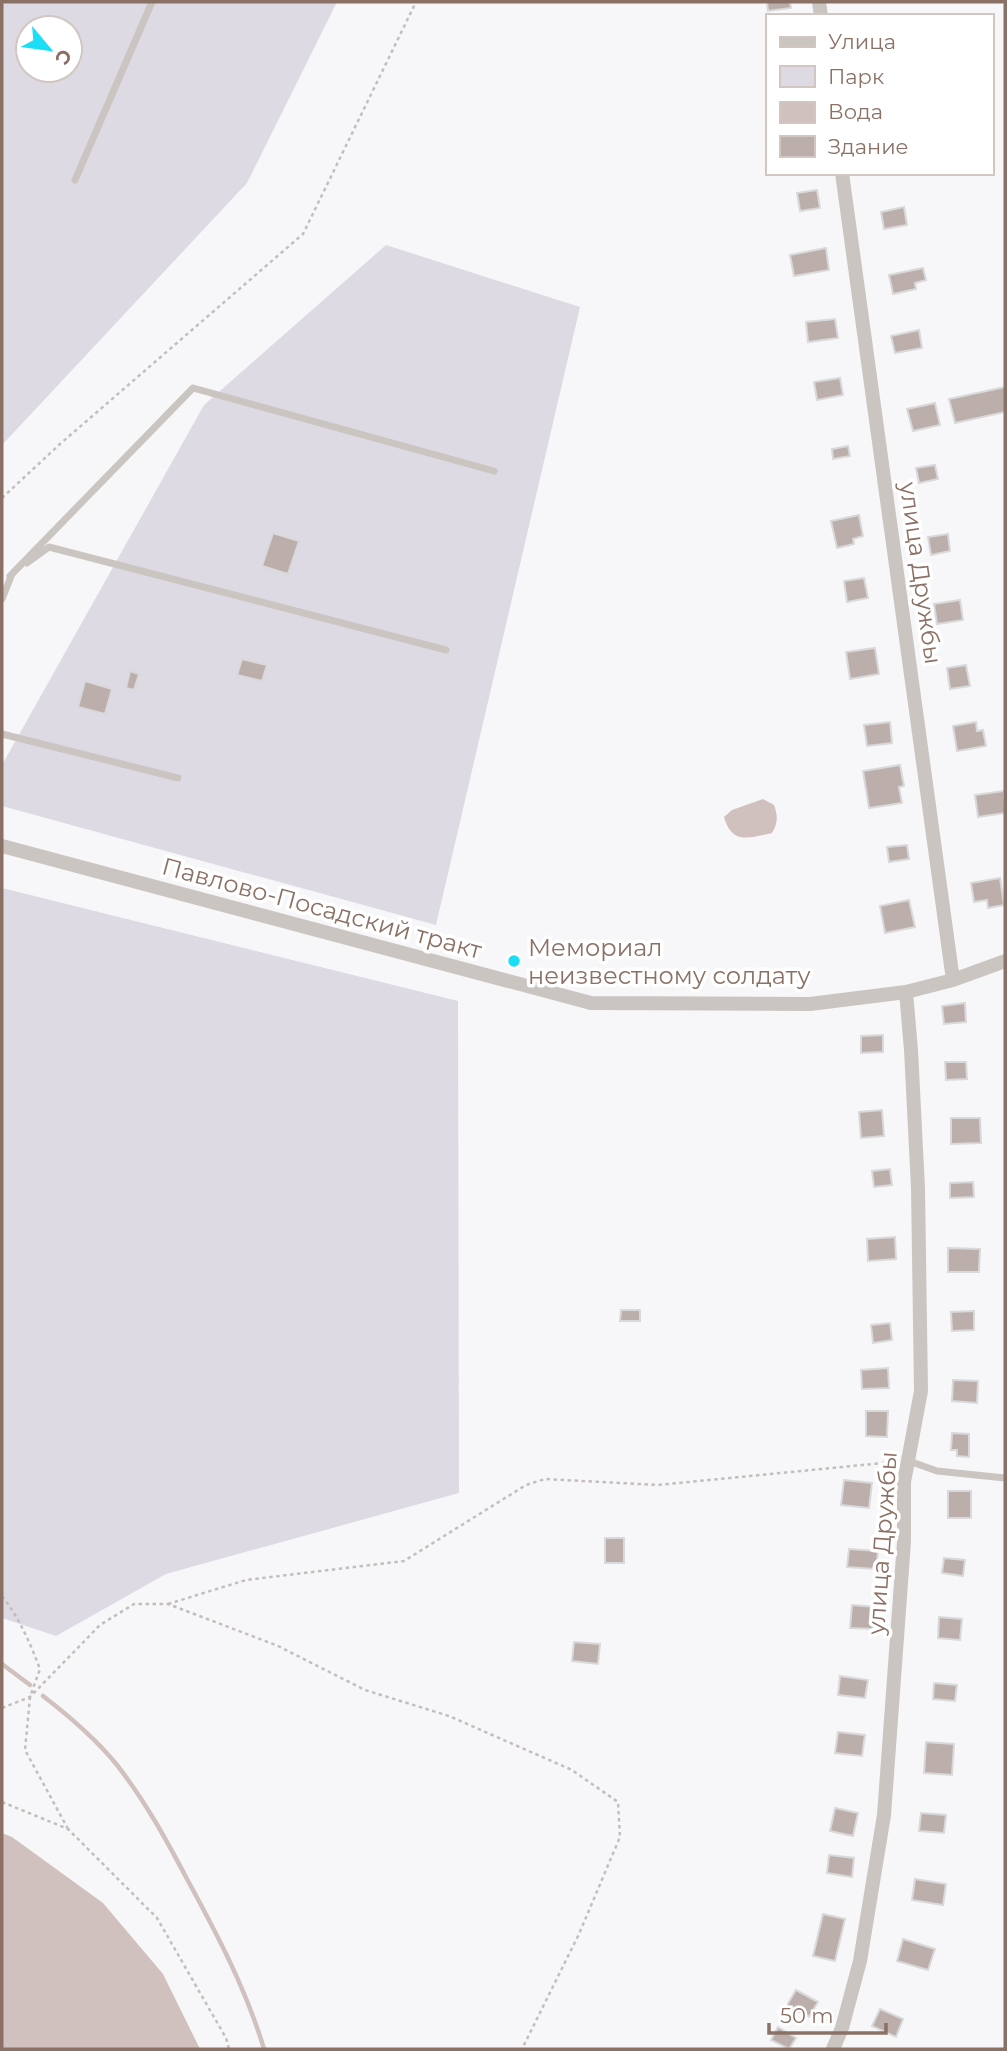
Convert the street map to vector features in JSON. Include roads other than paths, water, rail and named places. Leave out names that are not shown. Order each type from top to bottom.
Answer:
[{"type":"street","name":"улица Дружбы","points":[[842,175],[953,980]]},
{"type":"street","name":"Павлово-Посадский тракт","points":[[2,846],[591,1003],[810,1004],[906,992],[953,980],[1005,961]]},
{"type":"street","name":"улица Дружбы","points":[[833,2049],[842,2028],[860,1961],[884,1815],[904,1542],[904,1482],[921,1391],[918,1188],[906,992]]},
{"type":"lane","points":[[75,180],[152,2]]},
{"type":"lane","points":[[2,599],[10,576],[193,388],[494,471]]},
{"type":"lane","points":[[10,576],[49,547],[446,650]]},
{"type":"lane","points":[[2,734],[178,778]]},
{"type":"lane","points":[[908,1461],[937,1471],[1005,1478]]},
{"type":"water","points":[[763,799],[774,805],[777,816],[772,833],[749,838],[737,836],[732,832],[724,817],[732,810]]},
{"type":"water","points":[[2,1833],[12,1837],[103,1903],[163,1974],[200,2049],[2,2049]]},
{"type":"waterway","points":[[2,1664],[30,1685]]},
{"type":"waterway","points":[[43,1696],[100,1746],[146,1806],[220,1941],[249,2005],[264,2049]]},
{"type":"place","name":"Мемориал неизвестному солдату","points":[[514,961]]}]
